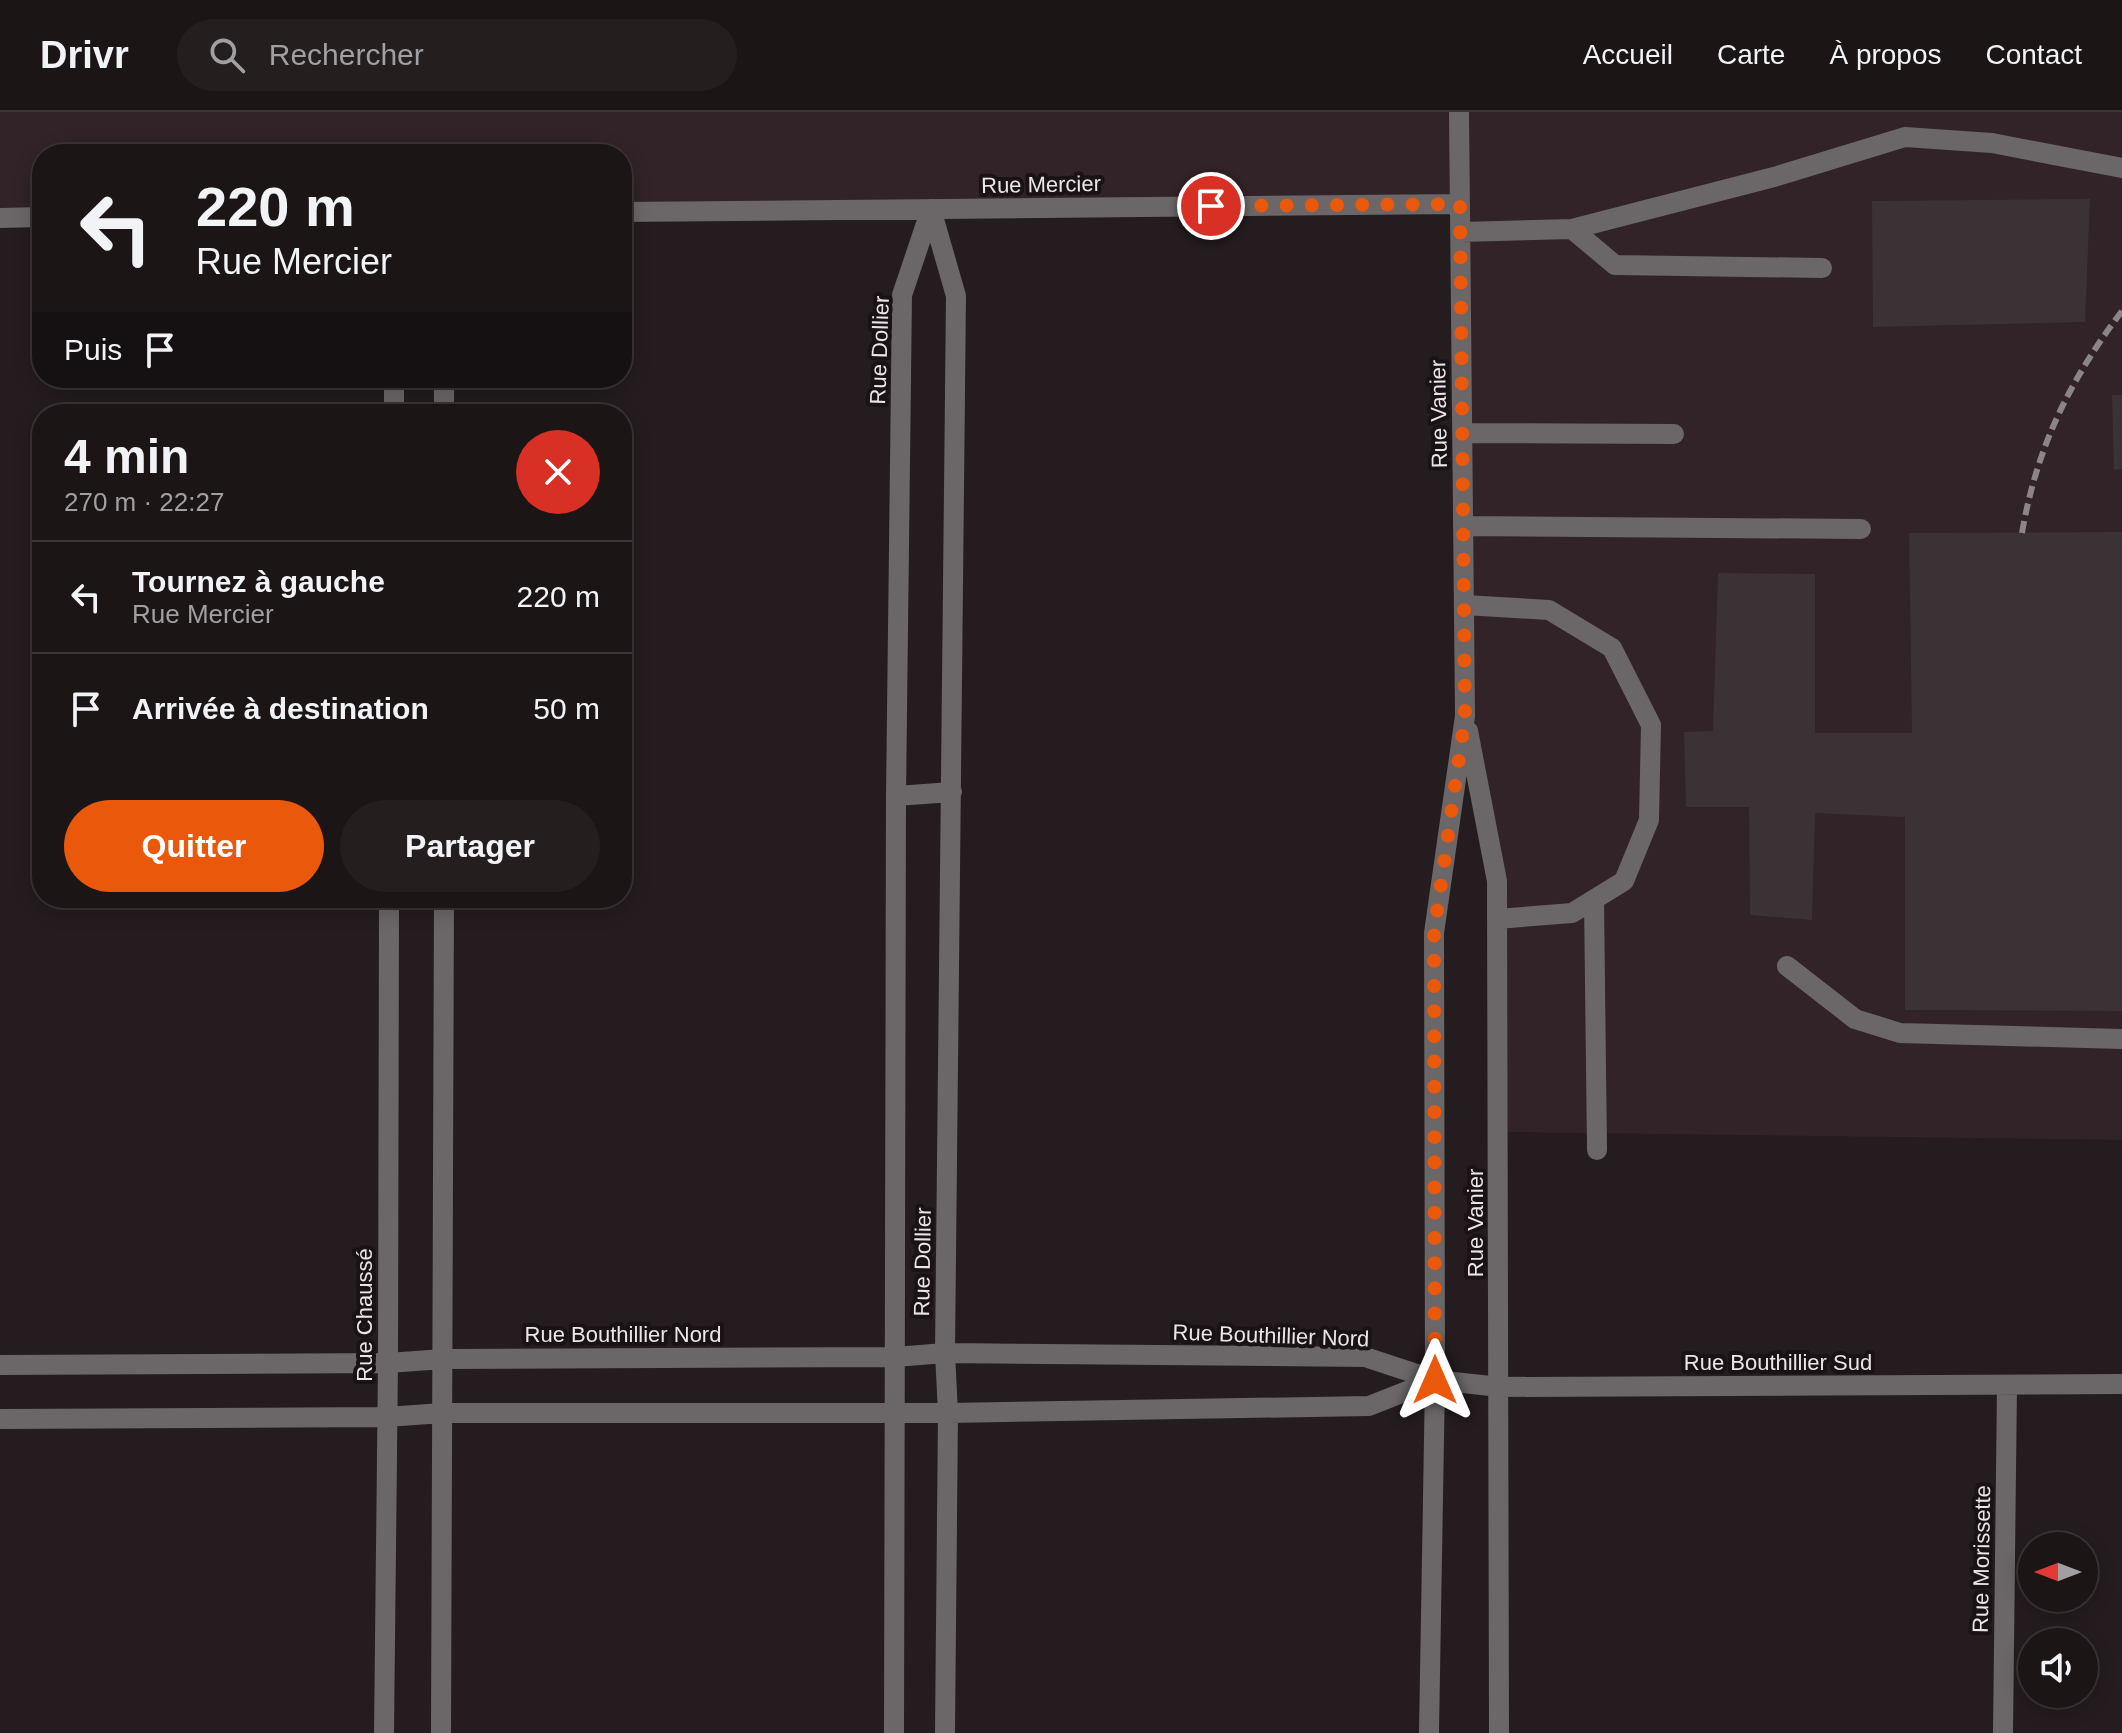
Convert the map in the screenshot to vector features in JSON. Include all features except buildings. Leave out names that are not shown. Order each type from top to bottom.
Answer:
[{"type":"street","name":"Rue Vanier","points":[[1429,1733],[1435,1380],[1434,933],[1465,716],[1459,112]]},
{"type":"street","points":[[1460,232],[1572,229],[1774,177],[1905,137],[1992,143],[2122,168]]},
{"type":"street","name":"Rue Mercier","points":[[632,212],[1460,204]]},
{"type":"street","name":"Rue Dollier","points":[[931,209],[956,296],[945,1353],[948,1413],[945,1733]]},
{"type":"street","name":"Rue Dollier","points":[[894,1733],[896,796],[902,295],[931,209]]},
{"type":"street","points":[[0,218],[32,217]]},
{"type":"street","points":[[1572,229],[1615,265],[1822,268]]},
{"type":"street","points":[[1463,433],[1674,434]]},
{"type":"street","points":[[1463,526],[1861,529]]},
{"type":"street","points":[[1465,605],[1549,610],[1612,648],[1651,725],[1649,820],[1624,881],[1572,913],[1497,919]]},
{"type":"street","name":"Rue Vanier","points":[[1465,716],[1497,881],[1499,1733]]},
{"type":"street","points":[[896,796],[952,792]]},
{"type":"street","points":[[1594,900],[1597,1150]]},
{"type":"street","name":"Rue Chaussé","points":[[384,1733],[389,908]]},
{"type":"street","points":[[441,1733],[444,908]]},
{"type":"street","points":[[1787,966],[1855,1019],[1900,1033],[2122,1039]]},
{"type":"street","name":"Rue Bouthillier Nord","points":[[0,1365],[895,1357],[945,1353],[1365,1357],[1435,1380]]},
{"type":"street","points":[[0,1419],[387,1417],[442,1413],[948,1413],[1369,1406],[1435,1380]]},
{"type":"street","name":"Rue Bouthillier Sud","points":[[1435,1380],[1500,1387],[2122,1384]]},
{"type":"street","name":"Rue Morissette","points":[[2003,1733],[2007,1385]]},
{"type":"shaded area","points":[[0,112],[2122,112],[2122,1140],[1498,1132],[1497,881],[1465,716],[1460,204],[632,212],[632,144],[32,144],[32,218],[0,218]]},
{"type":"railway","points":[[2022,533],[2037,471],[2058,415],[2071,389],[2122,311]]},
{"type":"route","points":[[1211,206],[1460,204],[1465,716],[1434,933],[1435,1380]]}]
